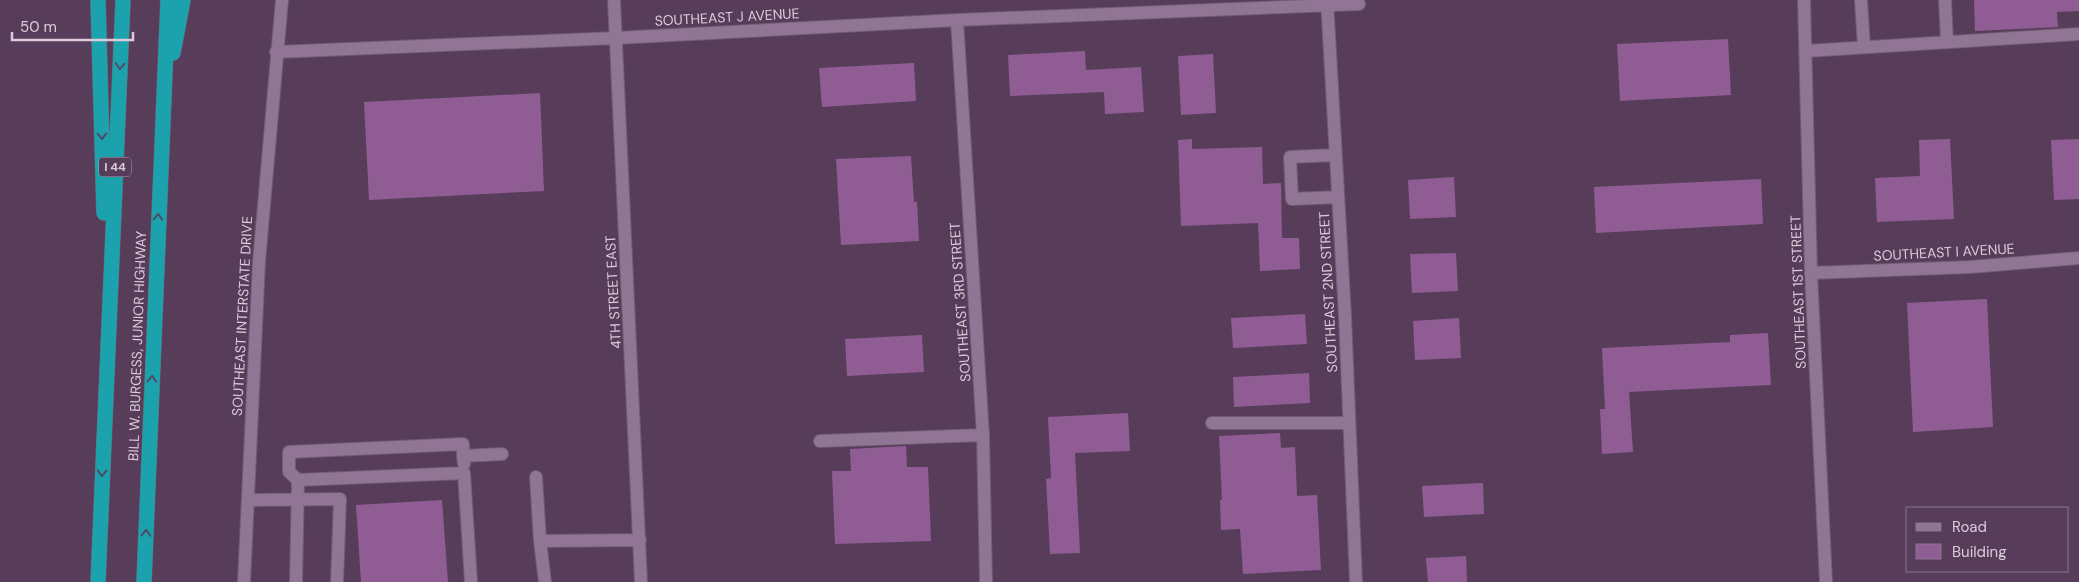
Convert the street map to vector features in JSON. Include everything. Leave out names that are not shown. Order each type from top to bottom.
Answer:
[{"type":"highway","points":[[98,0],[107,334]]},
{"type":"highway","name":"I 44","points":[[98,582],[107,334],[123,0]]},
{"type":"highway","points":[[162,111],[168,0]]},
{"type":"highway","points":[[162,111],[183,0]]},
{"type":"highway","name":"BILL W. BURGESS, JUNIOR HIGHWAY","points":[[144,582],[162,111]]},
{"type":"street","name":"SOUTHEAST INTERSTATE DRIVE","points":[[244,582],[259,262],[282,0]]},
{"type":"street","name":"4TH STREET EAST","points":[[614,0],[641,582]]},
{"type":"street","name":"SOUTHEAST 1ST STREET","points":[[1804,0],[1811,273],[1826,582]]},
{"type":"street","points":[[1861,0],[1864,47]]},
{"type":"street","points":[[1945,0],[1948,42]]},
{"type":"street","name":"SOUTHEAST J AVENUE","points":[[276,52],[616,38],[1327,3],[1359,4]]},
{"type":"street","name":"SOUTHEAST 2ND STREET","points":[[1327,3],[1356,582]]},
{"type":"street","name":"SOUTHEAST 3RD STREET","points":[[957,20],[983,435],[986,582]]},
{"type":"street","points":[[1806,51],[2079,34]]},
{"type":"street","points":[[1336,155],[1290,157],[1291,182],[1292,199],[1338,197]]},
{"type":"street","name":"SOUTHEAST I AVENUE","points":[[1811,273],[1970,267],[2079,258]]},
{"type":"street","points":[[1212,423],[1349,423]]},
{"type":"street","points":[[820,441],[983,435]]},
{"type":"street","points":[[464,472],[298,480],[288,472],[288,452],[463,444],[471,582]]},
{"type":"street","points":[[463,456],[502,454]]},
{"type":"street","points":[[536,477],[545,582]]},
{"type":"street","points":[[296,582],[298,480]]},
{"type":"street","points":[[248,500],[340,499],[337,582]]},
{"type":"street","points":[[540,540],[640,540]]},
{"type":"building","points":[[1974,0],[2079,0],[2079,11],[2057,12],[2058,27],[1975,31]]},
{"type":"building","points":[[1728,39],[1731,95],[1620,101],[1617,44]]},
{"type":"building","points":[[1085,51],[1086,70],[1141,67],[1144,112],[1105,114],[1104,92],[1010,96],[1008,55]]},
{"type":"building","points":[[1213,54],[1216,113],[1181,115],[1178,56]]},
{"type":"building","points":[[914,63],[916,101],[822,107],[819,68]]},
{"type":"building","points":[[540,93],[544,191],[369,200],[364,102]]},
{"type":"building","points":[[1192,139],[1192,149],[1262,147],[1263,184],[1281,183],[1282,238],[1299,238],[1300,269],[1260,271],[1258,223],[1181,226],[1178,140]]},
{"type":"building","points":[[1950,139],[1954,219],[1877,222],[1875,178],[1920,176],[1919,140]]},
{"type":"building","points":[[2079,139],[2079,199],[2054,200],[2051,140]]},
{"type":"building","points":[[911,156],[914,202],[917,202],[919,241],[841,245],[836,159]]},
{"type":"building","points":[[1454,177],[1456,217],[1410,219],[1408,180]]},
{"type":"building","points":[[1761,179],[1763,224],[1596,233],[1594,187]]},
{"type":"building","points":[[1456,253],[1458,291],[1412,293],[1410,254]]},
{"type":"building","points":[[1987,299],[1993,427],[1913,432],[1907,303]]},
{"type":"building","points":[[1305,314],[1307,344],[1233,348],[1231,318]]},
{"type":"building","points":[[1459,318],[1461,358],[1415,360],[1413,321]]},
{"type":"building","points":[[1768,333],[1771,385],[1629,392],[1633,452],[1602,454],[1600,409],[1605,409],[1602,348],[1730,342],[1730,335]]},
{"type":"building","points":[[922,335],[924,372],[847,376],[845,339]]},
{"type":"building","points":[[1309,373],[1310,403],[1234,407],[1233,377]]},
{"type":"building","points":[[1128,413],[1130,451],[1075,453],[1080,553],[1050,554],[1046,479],[1051,478],[1048,417]]},
{"type":"building","points":[[1280,433],[1281,448],[1295,447],[1297,496],[1317,495],[1321,570],[1243,574],[1240,529],[1221,530],[1220,500],[1222,500],[1219,436]]},
{"type":"building","points":[[906,446],[907,467],[928,467],[931,541],[835,544],[832,471],[851,471],[850,449]]},
{"type":"building","points":[[1483,483],[1484,514],[1424,517],[1422,486]]},
{"type":"building","points":[[442,500],[448,582],[361,582],[356,505]]},
{"type":"building","points":[[1466,556],[1467,582],[1428,582],[1426,558]]}]
